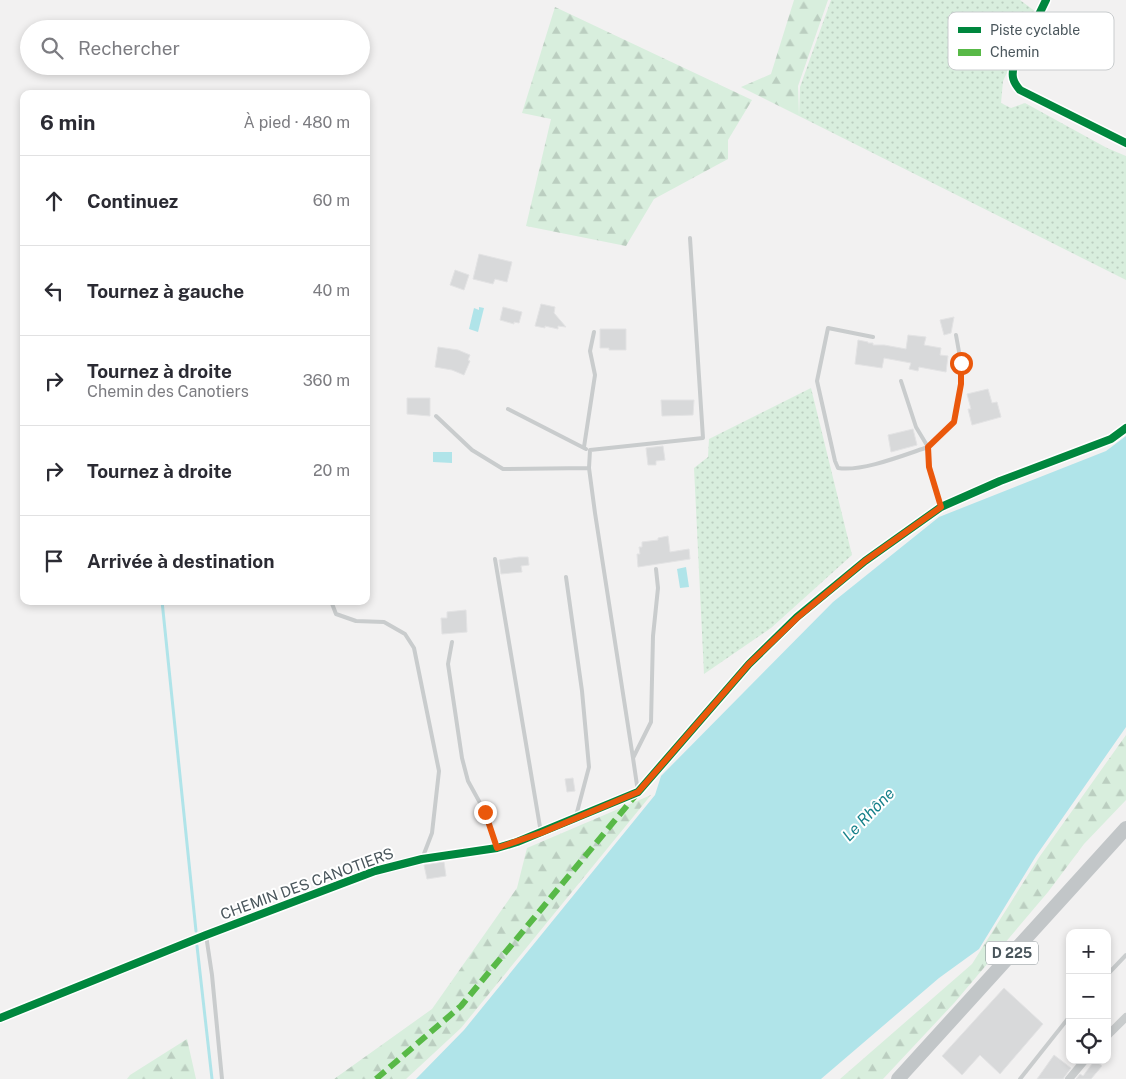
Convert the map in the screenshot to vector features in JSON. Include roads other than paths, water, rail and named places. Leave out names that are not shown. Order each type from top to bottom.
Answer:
[{"type":"highway","name":"D 225","points":[[898,1079],[1126,828]]},
{"type":"street","points":[[1040,12],[1046,0]]},
{"type":"street","points":[[1013,70],[1014,84],[1020,90],[1126,142]]},
{"type":"street","name":"CHEMIN DES CANOTIERS","points":[[0,1018],[375,871],[422,858],[497,848],[541,833],[638,792],[749,664],[798,617],[865,561],[941,507],[1000,481],[1111,439],[1126,428]]},
{"type":"street","points":[[1111,1032],[1126,1017]]},
{"type":"street","points":[[1068,1079],[1081,1064]]},
{"type":"lane","points":[[508,409],[590,450],[703,438],[690,238]]},
{"type":"lane","points":[[874,337],[828,328],[817,381],[838,468],[846,469],[886,461],[928,447],[954,422],[961,384],[961,363],[956,335]]},
{"type":"lane","points":[[584,448],[595,375],[590,351],[594,332]]},
{"type":"lane","points":[[901,381],[916,428],[928,447],[929,467],[941,507]]},
{"type":"lane","points":[[436,416],[472,450],[503,469],[589,468]]},
{"type":"lane","points":[[590,450],[589,468],[638,792]]},
{"type":"lane","points":[[495,559],[541,833]]},
{"type":"lane","points":[[634,758],[651,722],[652,636],[658,588],[656,569]]},
{"type":"lane","points":[[566,577],[582,692],[589,767],[576,817]]},
{"type":"lane","points":[[333,605],[336,614],[356,621],[384,622],[405,634],[414,648],[440,771],[432,833],[422,858]]},
{"type":"lane","points":[[452,642],[448,664],[462,758],[468,781],[485,812],[497,848]]},
{"type":"lane","points":[[206,936],[212,975],[222,1079]]},
{"type":"lane","points":[[1108,974],[1126,955]]},
{"type":"lane","points":[[1020,1079],[1068,1019]]},
{"type":"water","points":[[479,307],[484,308],[478,332],[469,329],[474,308],[479,310]]},
{"type":"water","name":"Le Rhône","points":[[1126,436],[1126,727],[1036,856],[979,949],[939,978],[821,1079],[416,1079],[464,1030],[655,795],[661,776],[833,602],[939,517],[1106,451]]},
{"type":"water","points":[[433,452],[452,452],[452,463],[433,462]]},
{"type":"water","points":[[686,567],[689,587],[680,588],[677,569]]},
{"type":"waterway","points":[[162,605],[196,931]]},
{"type":"waterway","points":[[197,946],[212,1079]]}]
